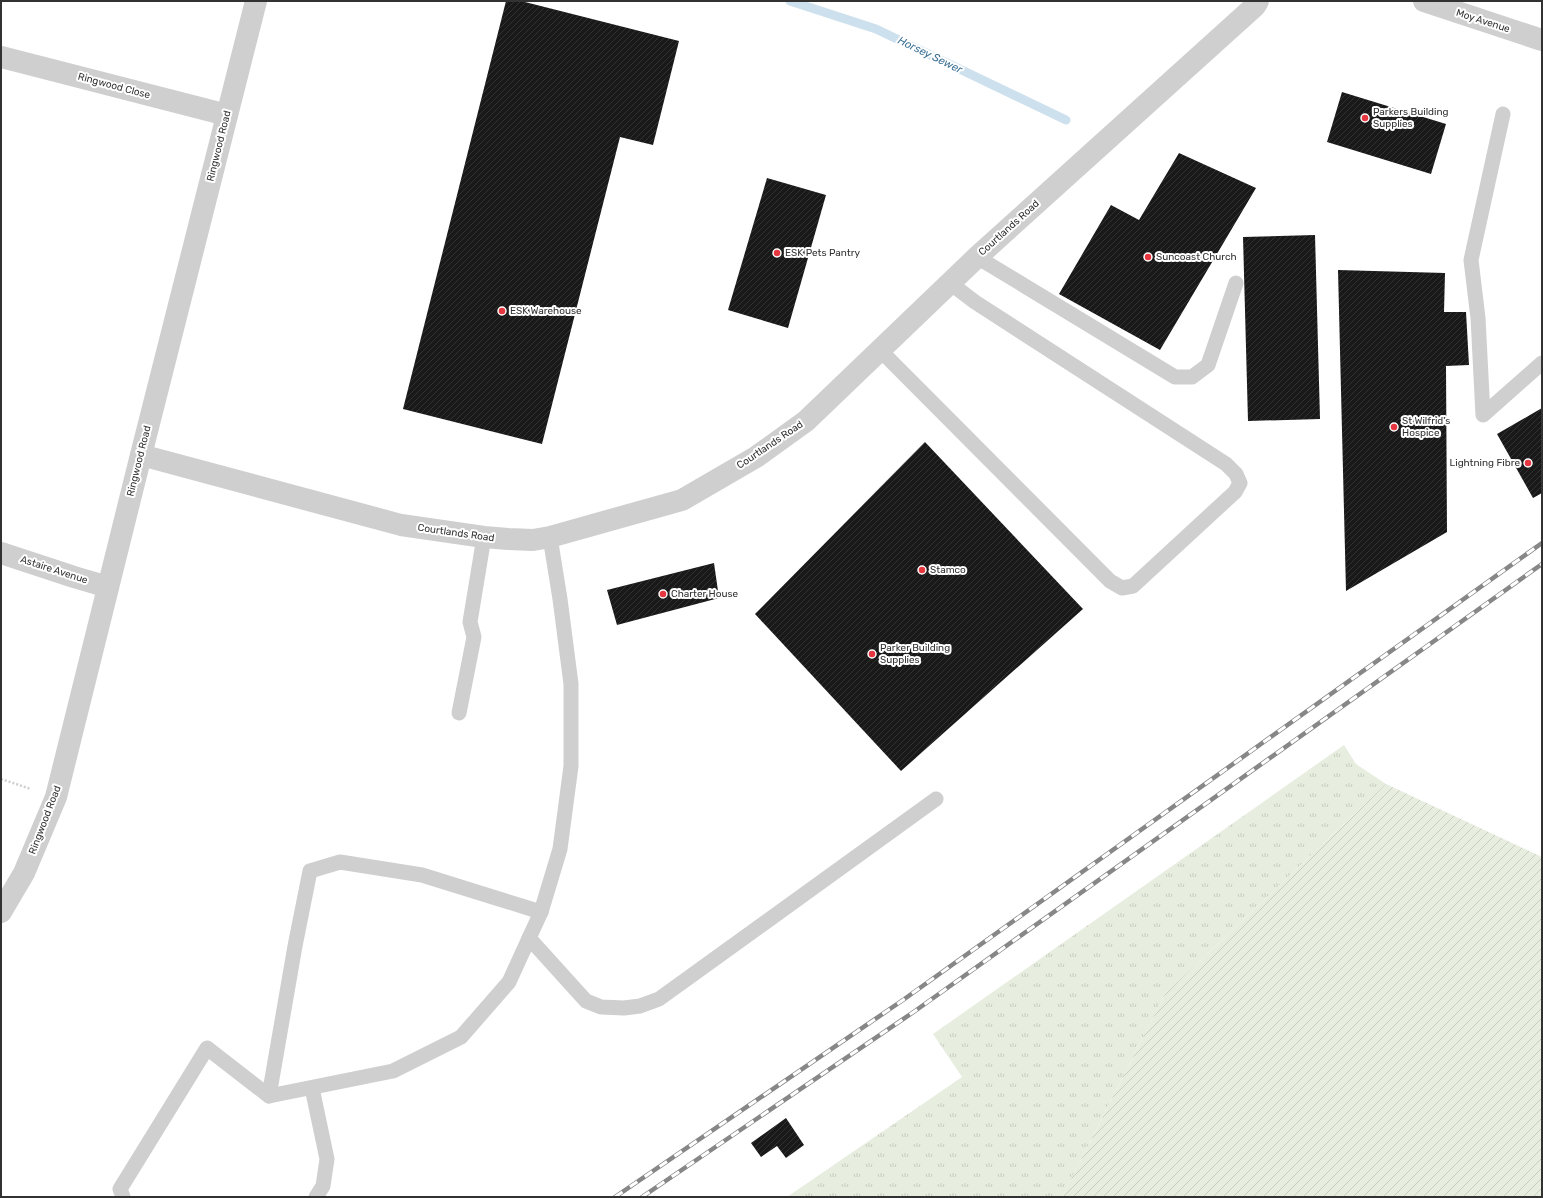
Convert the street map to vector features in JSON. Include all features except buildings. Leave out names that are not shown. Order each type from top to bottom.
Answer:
[{"type":"street","name":"Ringwood Road","points":[[1,912],[24,874],[56,797],[226,115],[256,1]]},
{"type":"street","name":"Courtlands Road","points":[[141,455],[401,525],[484,537],[533,540],[550,537],[682,500],[756,457],[806,421],[950,282],[1255,6],[1258,1]]},
{"type":"street","name":"Moy Avenue","points":[[1424,1],[1542,40]]},
{"type":"street","name":"Ringwood Close","points":[[1,57],[226,115]]},
{"type":"street","name":"Astaire Avenue","points":[[1,553],[108,587]]},
{"type":"lane","points":[[1504,114],[1471,260],[1478,318],[1483,415],[1542,363]]},
{"type":"lane","points":[[977,257],[1175,377],[1192,377],[1208,365],[1236,282]]},
{"type":"lane","points":[[879,349],[1110,581],[1122,588],[1133,586],[1235,492],[1240,483],[1236,474],[1226,464],[975,302],[950,282]]},
{"type":"lane","points":[[459,713],[474,637],[470,622],[484,537]]},
{"type":"lane","points":[[124,1197],[120,1189],[207,1048],[270,1096],[393,1071],[461,1037],[509,982],[541,912],[560,849],[571,766],[571,684],[550,537]]},
{"type":"lane","points":[[529,938],[586,1001],[601,1007],[640,1006],[658,1000],[936,799]]},
{"type":"lane","points":[[270,1096],[295,946],[310,871],[340,862],[422,876],[541,912]]},
{"type":"lane","points":[[312,1088],[327,1159],[323,1186],[316,1197]]},
{"type":"path","points":[[1,779],[56,797]]},
{"type":"green space","points":[[1344,745],[1356,764],[1386,784],[1165,994],[1062,1197],[787,1197],[962,1077],[933,1034]]},
{"type":"green space","points":[[1386,784],[1542,857],[1542,1197],[1062,1197],[1165,994]]},
{"type":"waterway","name":"Horsey Sewer","points":[[790,1],[876,29],[1066,120]]},
{"type":"railway","points":[[615,1197],[903,1000],[1542,543]]},
{"type":"railway","points":[[642,1197],[915,1011],[1542,564]]},
{"type":"place","name":"Parkers Building Supplies","points":[[1365,118]]},
{"type":"place","name":"ESK Pets Pantry","points":[[777,253]]},
{"type":"place","name":"Suncoast Church","points":[[1148,257]]},
{"type":"place","name":"ESK Warehouse","points":[[502,311]]},
{"type":"place","name":"St Wilfrid's Hospice","points":[[1394,427]]},
{"type":"place","name":"Lightning Fibre","points":[[1528,463]]},
{"type":"place","name":"Stamco","points":[[922,570]]},
{"type":"place","name":"Charter House","points":[[663,594]]},
{"type":"place","name":"Parker Building Supplies","points":[[872,654]]}]
